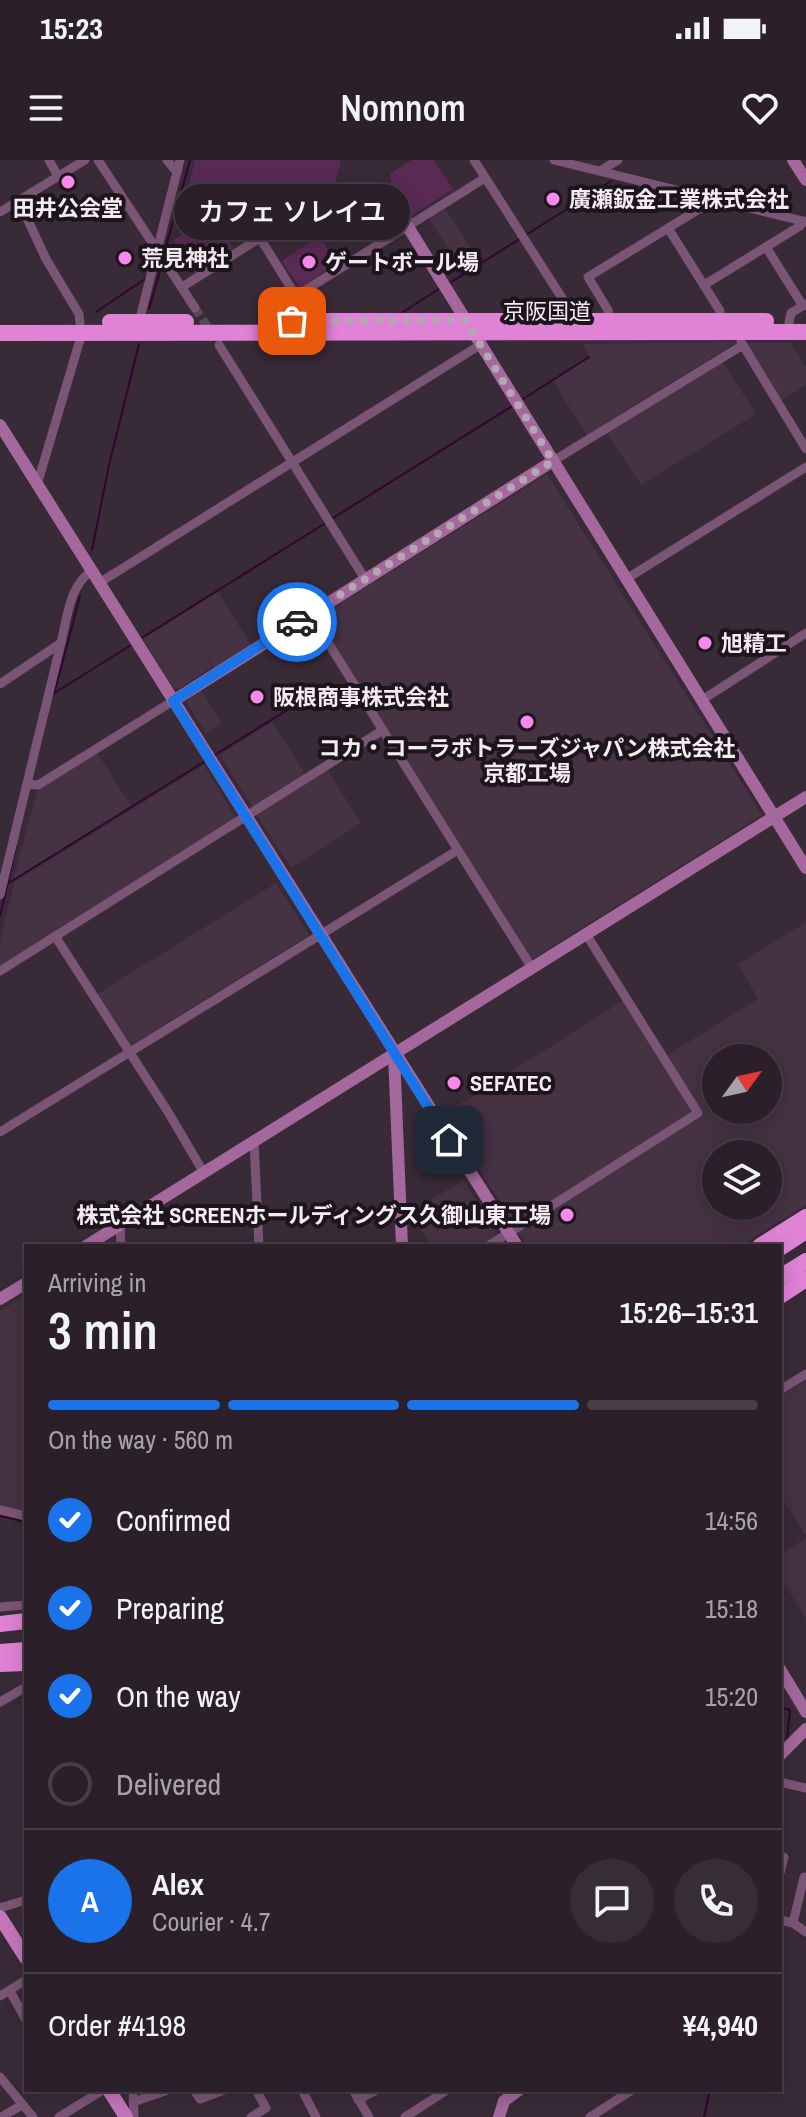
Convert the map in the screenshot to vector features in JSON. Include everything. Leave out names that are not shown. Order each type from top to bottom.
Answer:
[{"type":"highway","name":"京阪国道","points":[[143,327],[270,317],[473,333],[576,320],[720,321],[801,313]]},
{"type":"highway","name":"京阪国道","points":[[0,323],[81,328]]},
{"type":"highway","name":"京阪国道","points":[[0,333],[143,327],[739,339],[806,332]]},
{"type":"highway","points":[[763,1244],[806,1217]]},
{"type":"highway","points":[[782,1249],[806,1233]]},
{"type":"highway","points":[[782,1273],[806,1258]]},
{"type":"highway","points":[[782,1295],[806,1279]]},
{"type":"highway","points":[[0,1614],[24,1613]]},
{"type":"highway","points":[[0,1624],[24,1621]]},
{"type":"highway","points":[[0,1632],[24,1629]]},
{"type":"highway","points":[[0,1649],[24,1647]]},
{"type":"highway","points":[[0,1664],[24,1663]]},
{"type":"main road","points":[[0,1908],[24,1954]]},
{"type":"main road","points":[[110,2092],[126,2117]]},
{"type":"street","points":[[49,160],[59,178]]},
{"type":"street","points":[[0,212],[85,160]]},
{"type":"street","points":[[98,160],[195,308]]},
{"type":"street","points":[[167,160],[177,172]]},
{"type":"street","points":[[143,327],[180,160]]},
{"type":"street","points":[[474,160],[576,320]]},
{"type":"street","points":[[554,160],[804,222]]},
{"type":"street","points":[[600,171],[618,160]]},
{"type":"street","points":[[793,160],[806,180]]},
{"type":"street","points":[[182,287],[260,238],[296,296],[485,178]]},
{"type":"street","points":[[19,201],[46,259],[79,314],[81,328],[37,485]]},
{"type":"street","points":[[609,320],[608,310],[588,277],[701,208]]},
{"type":"street","points":[[704,285],[804,222]]},
{"type":"street","points":[[408,227],[806,868]]},
{"type":"street","points":[[668,228],[720,311],[720,321]]},
{"type":"street","points":[[766,247],[801,313]]},
{"type":"street","points":[[0,895],[74,591],[82,577],[95,577],[292,462],[473,333]]},
{"type":"street","points":[[27,784],[38,785],[173,701],[553,461],[739,339],[806,449]]},
{"type":"street","points":[[219,345],[365,579]]},
{"type":"street","points":[[0,425],[516,1244]]},
{"type":"street","points":[[626,579],[806,467]]},
{"type":"street","points":[[310,614],[532,968]]},
{"type":"street","points":[[702,700],[806,633]]},
{"type":"street","points":[[0,684],[61,643]]},
{"type":"street","points":[[0,971],[383,730]]},
{"type":"street","points":[[89,1244],[806,797]]},
{"type":"street","points":[[0,1132],[458,850]]},
{"type":"street","points":[[491,1244],[698,1113],[586,934]]},
{"type":"street","points":[[55,936],[204,1173]]},
{"type":"street","points":[[394,1055],[402,1244]]},
{"type":"street","points":[[254,1141],[259,1244]]},
{"type":"street","points":[[120,1225],[121,1244]]},
{"type":"street","points":[[0,1299],[24,1284]]},
{"type":"street","points":[[782,1389],[806,1374]]},
{"type":"street","points":[[0,1510],[24,1516]]},
{"type":"street","points":[[0,1607],[24,1605]]},
{"type":"street","points":[[782,1672],[806,1712]]},
{"type":"street","points":[[0,1702],[24,1688]]},
{"type":"street","points":[[782,1753],[806,1729]]},
{"type":"street","points":[[782,1782],[806,1788]]},
{"type":"street","points":[[782,1865],[784,1857]]},
{"type":"street","points":[[793,1923],[804,1877]]},
{"type":"street","points":[[0,1908],[24,1901]]},
{"type":"street","points":[[782,1920],[793,1923],[806,1932]]},
{"type":"street","points":[[24,1981],[5,1994],[24,2018]]},
{"type":"street","points":[[0,2077],[33,2117]]},
{"type":"street","points":[[59,2117],[100,2092]]},
{"type":"street","points":[[133,2092],[134,2117]]},
{"type":"street","points":[[133,2102],[162,2092]]},
{"type":"street","points":[[195,2092],[200,2099],[219,2092]]},
{"type":"street","points":[[251,2117],[268,2113],[257,2092]]},
{"type":"street","points":[[303,2092],[316,2117]]},
{"type":"street","points":[[405,2117],[421,2113],[445,2092]]},
{"type":"street","points":[[499,2117],[504,2101],[516,2092]]},
{"type":"street","points":[[590,2117],[629,2092]]},
{"type":"street","points":[[356,2095],[369,2117]]},
{"type":"street","points":[[1,2117],[22,2105]]},
{"type":"shaded area","points":[[195,160],[341,160],[325,227],[314,234],[185,202]]},
{"type":"shaded area","points":[[412,160],[434,160],[453,189],[411,216],[413,219],[409,221],[387,190],[391,183],[390,174]]},
{"type":"shaded area","points":[[445,208],[479,261],[462,271],[429,218]]},
{"type":"shaded area","points":[[212,216],[233,248],[195,273],[174,240]]},
{"type":"shaded area","name":"ゲートボール場","points":[[319,236],[337,263],[300,288],[282,261]]},
{"type":"shaded area","points":[[737,342],[587,435],[553,381],[590,357],[582,344]]},
{"type":"shaded area","points":[[744,343],[790,343],[806,367],[806,385],[780,401]]},
{"type":"shaded area","points":[[722,361],[756,414],[641,485],[607,433]]},
{"type":"shaded area","name":"コカ・コーラボトラーズジャパン株式会社 京都工場","points":[[547,474],[762,815],[532,959],[317,618]]},
{"type":"shaded area","points":[[218,592],[251,645],[215,669],[200,647],[212,667],[179,689],[173,687],[143,639]]},
{"type":"shaded area","points":[[199,688],[222,723],[206,733],[187,703],[188,696]]},
{"type":"shaded area","points":[[272,722],[306,775],[253,808],[220,755]]},
{"type":"shaded area","points":[[96,751],[131,806],[13,880],[38,788]]},
{"type":"shaded area","points":[[204,765],[236,819],[0,966],[0,943],[14,882]]},
{"type":"shaded area","points":[[326,768],[361,823],[291,868],[256,814]]},
{"type":"shaded area","points":[[276,883],[309,935],[130,1046],[97,994]]},
{"type":"shaded area","points":[[806,922],[806,1205],[782,1220],[782,1140],[702,1140],[702,1220],[782,1220],[743,1244],[526,1244],[517,1231],[702,1115],[666,1056],[758,999],[738,964]]},
{"type":"shaded area","points":[[624,1000],[695,1112],[515,1226],[444,1114]]},
{"type":"shaded area","points":[[463,1180],[498,1235],[483,1244],[430,1244],[410,1213]]},
{"type":"shaded area","points":[[24,1296],[24,1513],[0,1507],[0,1311]]},
{"type":"shaded area","points":[[806,1380],[806,1536],[782,1497],[782,1395]]},
{"type":"shaded area","points":[[806,1538],[806,1617],[782,1580],[782,1553]]},
{"type":"waterway","points":[[164,254],[190,160]]},
{"type":"waterway","points":[[526,235],[611,181]]},
{"type":"waterway","points":[[448,284],[521,238]]},
{"type":"waterway","points":[[149,309],[162,264]]},
{"type":"waterway","points":[[96,312],[145,279]]},
{"type":"waterway","points":[[403,312],[439,289]]},
{"type":"waterway","points":[[92,550],[139,344]]},
{"type":"waterway","points":[[523,399],[589,357]]},
{"type":"waterway","points":[[333,518],[514,405]]},
{"type":"waterway","points":[[140,639],[324,524]]},
{"type":"waterway","points":[[54,694],[80,596]]},
{"type":"waterway","points":[[53,694],[131,645]]},
{"type":"waterway","points":[[213,756],[331,683]]},
{"type":"waterway","points":[[7,884],[204,762]]},
{"type":"waterway","points":[[0,916],[16,847]]},
{"type":"waterway","points":[[0,1516],[24,1522]]},
{"type":"waterway","points":[[782,1708],[790,1710],[787,1738]]},
{"type":"waterway","points":[[704,2117],[710,2092]]},
{"type":"tunnel","points":[[195,308],[211,332]]},
{"type":"way so far","points":[[292,321],[465,320],[553,461],[297,622]]},
{"type":"place","name":"田井公会堂","points":[[68,182]]},
{"type":"place","name":"廣瀬鈑金工業株式会社","points":[[553,199]]},
{"type":"place","name":"荒見神社","points":[[125,258]]},
{"type":"place","name":"ゲートボール場","points":[[309,262]]},
{"type":"place","name":"カフェ ソレイユ","points":[[292,321]]},
{"type":"place","name":"旭精工","points":[[705,643]]},
{"type":"place","name":"阪根商事株式会社","points":[[257,697]]},
{"type":"place","name":"コカ・コーラボトラーズジャパン株式会社 京都工場","points":[[527,722]]},
{"type":"place","name":"SEFATEC","points":[[454,1083]]},
{"type":"place","name":"株式会社 SCREENホールディングス久御山東工場","points":[[567,1215]]},
{"type":"route","points":[[297,622],[173,701],[449,1140]]}]
